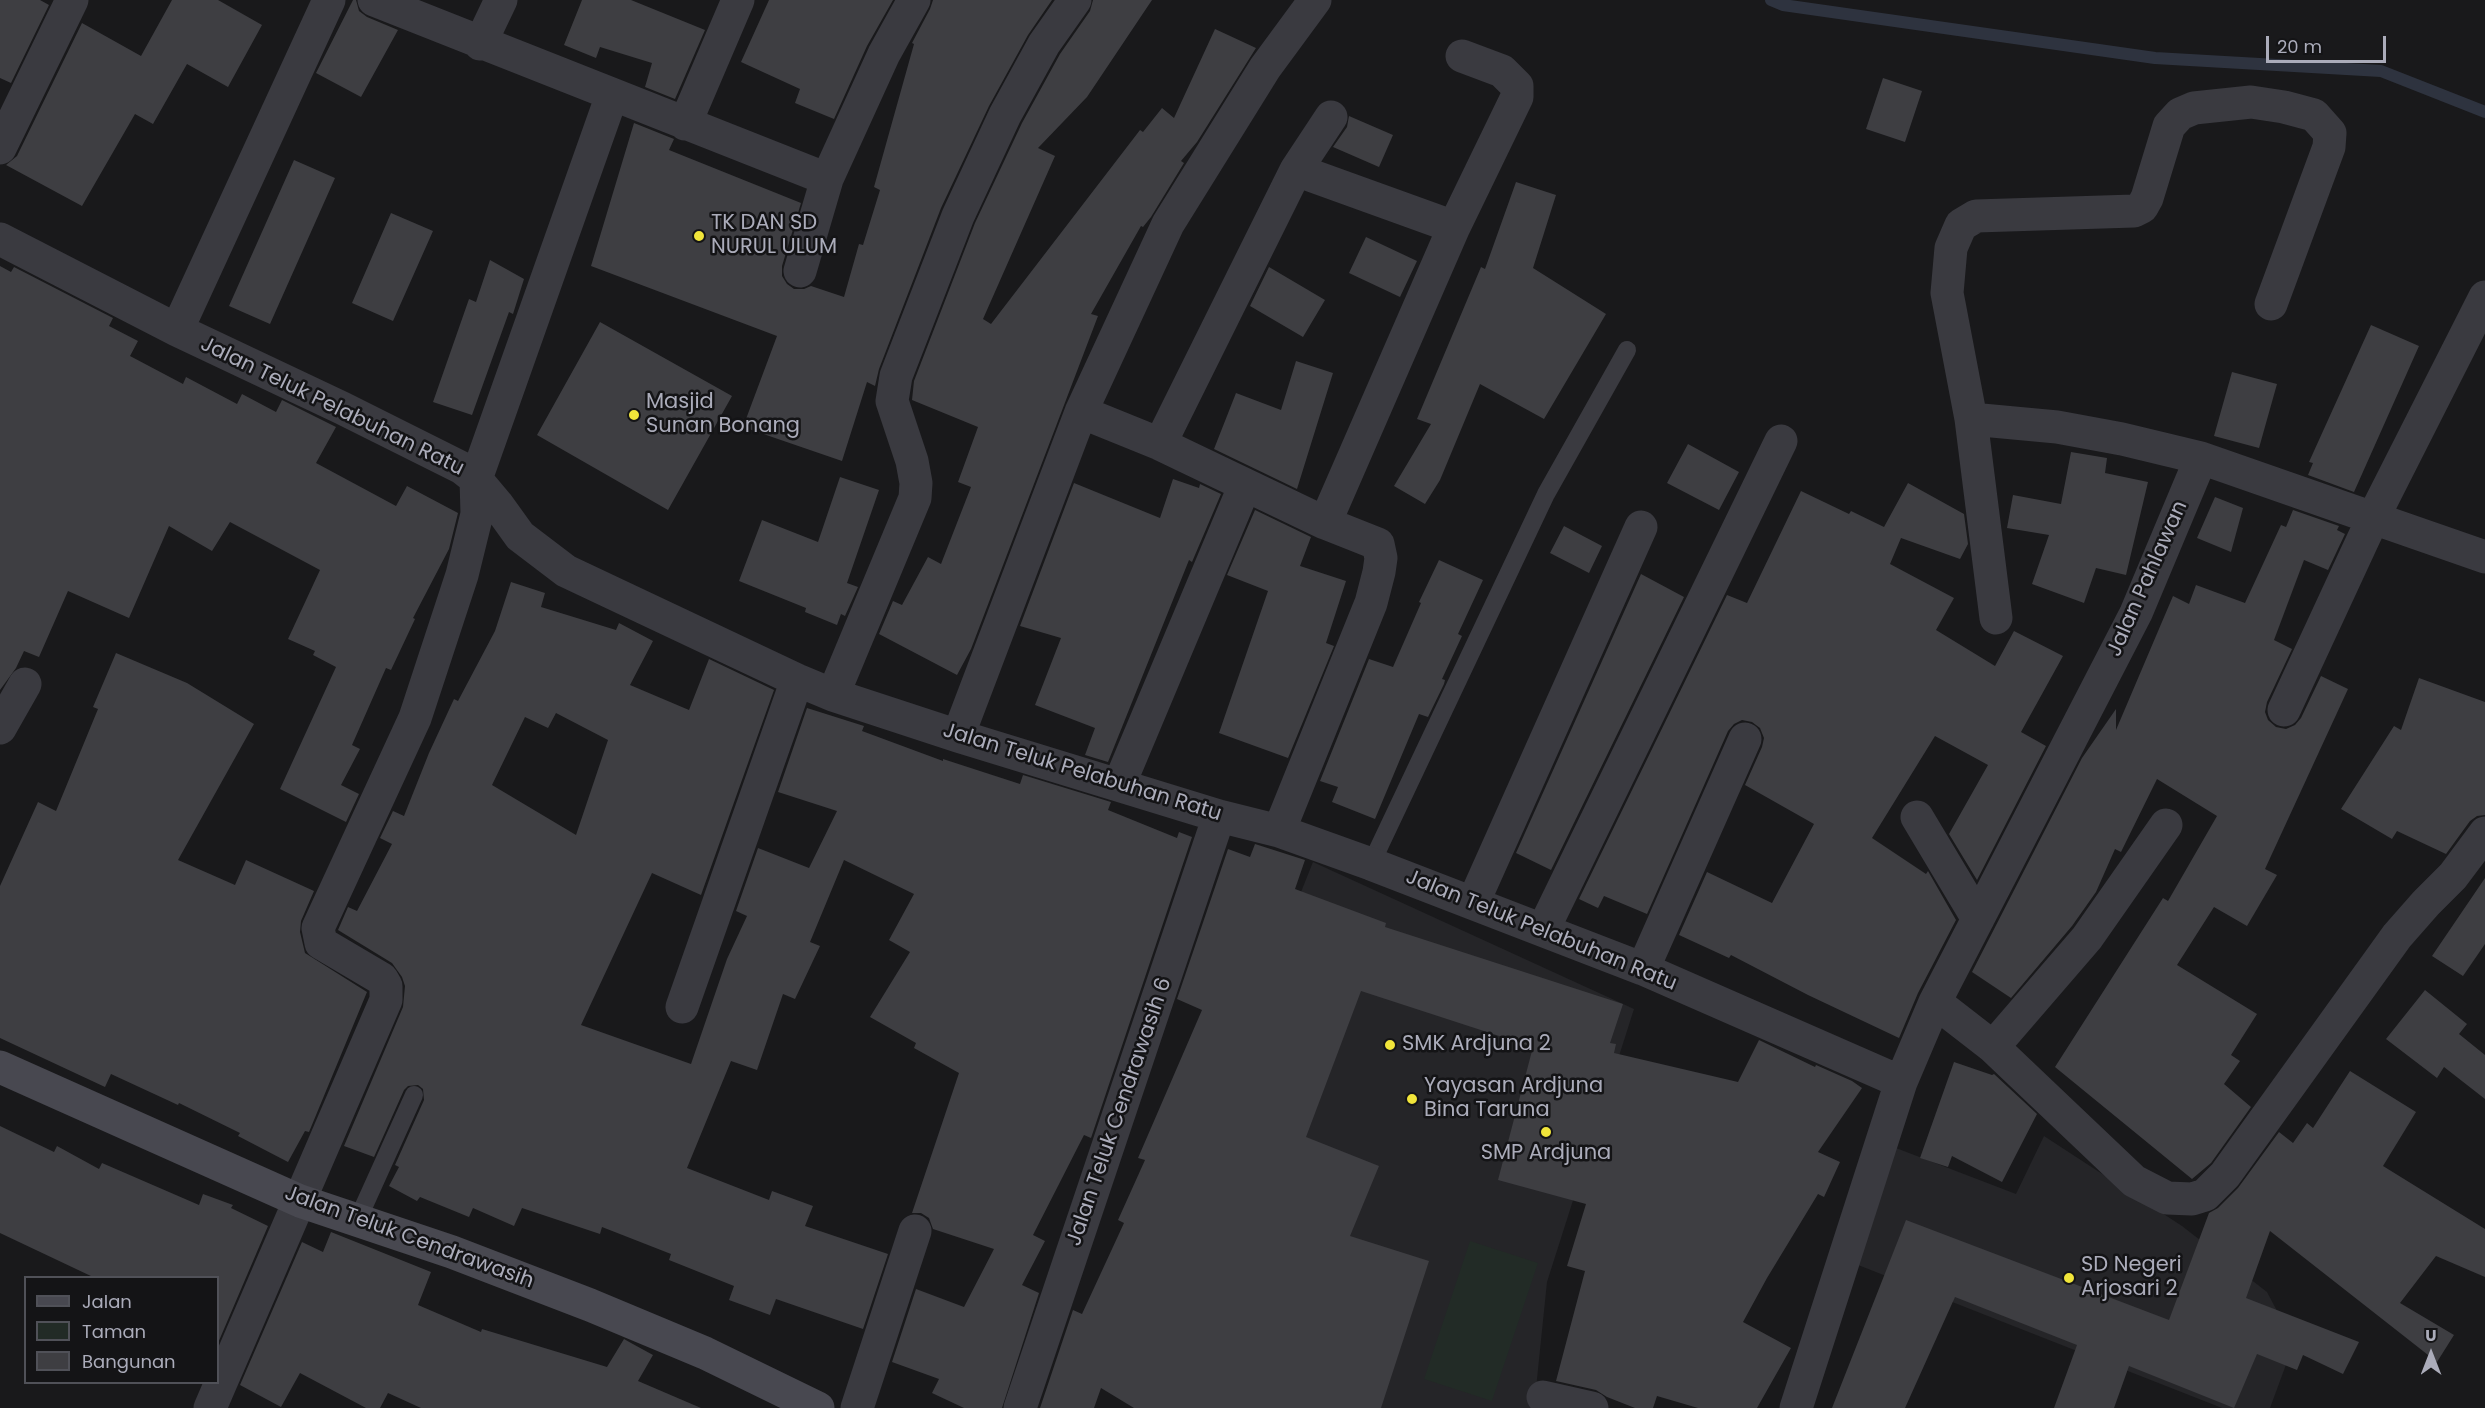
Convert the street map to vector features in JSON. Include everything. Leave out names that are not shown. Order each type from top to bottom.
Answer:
[{"type":"street","points":[[0,148],[72,0]]},
{"type":"street","points":[[177,330],[329,0]]},
{"type":"street","points":[[374,0],[480,44],[827,179]]},
{"type":"street","points":[[480,44],[501,0]]},
{"type":"street","points":[[685,124],[738,0]]},
{"type":"street","points":[[800,272],[827,179],[884,54],[914,0]]},
{"type":"street","points":[[833,695],[915,498],[916,483],[912,461],[892,401],[896,376],[958,216],[1005,115],[1044,44],[1075,0]]},
{"type":"street","points":[[958,736],[1081,412],[1168,224],[1265,68],[1315,0]]},
{"type":"street","points":[[1325,523],[1454,227],[1518,92],[1518,86],[1502,71],[1462,56]]},
{"type":"street","points":[[210,1408],[387,994],[382,979],[321,943],[318,928],[415,718],[464,565],[477,514],[476,480],[612,95]]},
{"type":"street","points":[[1996,618],[1971,419],[1947,293],[1951,248],[1961,225],[1976,216],[2134,211],[2142,207],[2147,198],[2169,126],[2180,114],[2194,108],[2251,102],[2284,107],[2314,115],[2330,134],[2329,147],[2271,304]]},
{"type":"street","points":[[1160,444],[1296,170],[1331,117]]},
{"type":"street","points":[[1296,170],[1454,227]]},
{"type":"street","name":"Jalan Teluk Pelabuhan Ratu","points":[[0,239],[177,330],[352,412],[462,468],[497,504],[519,536],[566,571],[797,680],[833,695],[958,736],[1219,816],[1278,831],[1371,864],[1643,969],[1901,1082]]},
{"type":"street","points":[[2284,710],[2373,518],[2485,297]]},
{"type":"street","points":[[1081,412],[1160,444],[1325,523],[1378,544],[1381,558],[1371,603],[1278,831]]},
{"type":"street","points":[[1971,419],[2067,429],[2122,439],[2201,458],[2485,557]]},
{"type":"street","points":[[1543,930],[1781,441]]},
{"type":"street","name":"Jalan Pahlawan","points":[[1901,1082],[1935,1002],[2136,613],[2201,458]]},
{"type":"street","points":[[1119,784],[1245,485]]},
{"type":"street","points":[[1473,903],[1641,527]]},
{"type":"street","points":[[682,1007],[797,680]]},
{"type":"street","points":[[0,728],[25,684]]},
{"type":"street","points":[[1643,969],[1745,739]]},
{"type":"street","name":"Jalan Teluk Cendrawasih 6","points":[[1020,1408],[1219,816]]},
{"type":"street","points":[[1917,817],[1978,919]]},
{"type":"street","points":[[1993,1047],[2087,938],[2166,825]]},
{"type":"street","points":[[1935,1002],[1993,1047],[2086,1138],[2134,1181],[2167,1198],[2192,1199],[2205,1195],[2225,1175],[2397,936],[2453,876],[2485,833]]},
{"type":"street","name":"Jalan Teluk Cendrawasih","points":[[0,1067],[300,1201],[452,1252],[590,1305],[705,1353],[818,1408]]},
{"type":"street","points":[[1796,1408],[1901,1082]]},
{"type":"street","points":[[857,1408],[915,1231]]},
{"type":"street","points":[[1543,1397],[1592,1408]]},
{"type":"lane","points":[[1371,864],[1546,494],[1627,350]]},
{"type":"lane","points":[[358,1219],[414,1095]]},
{"type":"shaded area","name":"Yayasan Ardjuna Bina Taruna","points":[[1313,862],[1634,1009],[1547,1282],[1534,1408],[1302,1408],[1182,1189]]},
{"type":"shaded area","name":"SD Negeri Arjosari 2","points":[[2044,1136],[2182,1226],[2267,1292],[2294,1343],[2270,1408],[2222,1408],[1853,1263],[1896,1148],[2016,1194]]},
{"type":"green space","points":[[1470,1241],[1538,1263],[1492,1401],[1424,1379]]},
{"type":"building","points":[[0,0],[40,0],[49,5],[11,83],[0,78]]},
{"type":"building","points":[[172,0],[218,0],[262,25],[228,87],[187,64],[153,124],[135,114],[82,206],[6,165],[17,156],[82,23],[141,56]]},
{"type":"building","points":[[353,0],[356,0],[359,11],[367,17],[398,30],[361,97],[316,73]]},
{"type":"building","points":[[582,0],[631,0],[705,30],[675,99],[645,87],[652,63],[600,47],[596,58],[564,45]]},
{"type":"building","points":[[769,0],[893,0],[867,46],[834,119],[795,103],[800,89],[741,62]]},
{"type":"building","points":[[933,0],[1052,0],[1028,35],[989,106],[941,208],[879,369],[875,386],[867,382],[842,461],[743,427],[777,336],[591,266],[634,123],[674,139],[669,150],[801,203],[782,266],[782,276],[794,289],[811,286],[844,297],[859,244],[863,245],[880,190],[874,187],[914,44],[912,43]]},
{"type":"building","points":[[1093,0],[1152,0],[1087,97],[1038,148],[1055,156],[983,319],[991,324],[1140,130],[1143,132],[1162,108],[1174,118],[1215,29],[1256,48],[1197,142],[1181,161],[1184,163],[1151,217],[1143,227],[1141,226],[1091,314],[1098,316],[971,649],[957,675],[879,634],[893,601],[902,605],[928,557],[941,564],[971,487],[958,482],[978,427],[912,400],[914,381],[975,223],[1022,123],[1060,54],[1090,11]]},
{"type":"building","points":[[1883,78],[1922,91],[1905,142],[1866,129]]},
{"type":"building","points":[[1349,116],[1393,135],[1379,167],[1333,147],[1347,127]]},
{"type":"building","points":[[294,160],[335,178],[270,324],[229,306]]},
{"type":"building","points":[[1516,182],[1556,195],[1533,268],[1606,314],[1544,419],[1480,384],[1440,480],[1425,504],[1394,486],[1431,424],[1417,419],[1481,267],[1485,269]]},
{"type":"building","points":[[391,213],[433,231],[393,321],[352,303]]},
{"type":"building","points":[[1366,237],[1417,261],[1400,297],[1349,273]]},
{"type":"building","points":[[490,260],[524,279],[513,314],[509,312],[472,415],[433,402],[469,299],[476,302]]},
{"type":"building","points":[[0,266],[11,272],[14,267],[113,318],[109,326],[138,341],[130,356],[183,384],[186,377],[237,404],[242,394],[276,412],[282,400],[336,427],[316,463],[396,506],[407,486],[458,513],[449,549],[413,618],[415,619],[391,670],[386,668],[352,745],[360,749],[341,785],[359,794],[346,822],[280,789],[336,667],[313,655],[315,651],[288,639],[320,570],[230,522],[212,551],[169,526],[129,618],[68,591],[39,657],[24,651],[16,668],[0,690]]},
{"type":"building","points":[[1269,267],[1325,300],[1303,337],[1250,306]]},
{"type":"building","name":"Masjid Sunan Bonang","points":[[600,322],[732,396],[668,510],[537,435]]},
{"type":"building","points":[[2371,325],[2419,346],[2354,492],[2308,475],[2313,463],[2309,462]]},
{"type":"building","points":[[1296,361],[1333,373],[1297,489],[1214,449],[1236,393],[1281,410]]},
{"type":"building","points":[[2232,372],[2277,384],[2259,448],[2214,436]]},
{"type":"building","points":[[1688,444],[1739,472],[1719,510],[1667,483]]},
{"type":"building","points":[[2071,452],[2107,458],[2105,473],[2148,482],[2126,575],[2096,568],[2084,603],[2032,584],[2049,535],[2007,528],[2013,495],[2061,504]]},
{"type":"building","points":[[840,477],[879,490],[847,583],[858,587],[845,616],[841,614],[837,625],[805,612],[806,608],[739,581],[762,520],[818,542]]},
{"type":"building","points":[[1173,479],[1199,488],[1200,484],[1221,494],[1192,562],[1189,560],[1108,762],[1085,755],[1095,728],[1035,705],[1061,638],[1020,626],[1074,483],[1160,518]]},
{"type":"building","points":[[1908,483],[1964,514],[1968,544],[1960,559],[1901,538],[1890,564],[1954,598],[1936,630],[1995,666],[2014,631],[2063,656],[2021,732],[2046,746],[1977,880],[1949,834],[1988,765],[1935,736],[1872,838],[1926,874],[1928,871],[1956,920],[1918,993],[1899,1038],[1731,955],[1729,958],[1679,935],[1707,872],[1772,903],[1814,824],[1745,785],[1764,738],[1760,728],[1752,722],[1742,720],[1728,731],[1647,914],[1604,896],[1598,908],[1579,899],[1727,595],[1747,603],[1801,491],[1849,514],[1851,511],[1884,527]]},
{"type":"building","points":[[2215,497],[2243,508],[2231,552],[2197,538]]},
{"type":"building","points":[[1255,510],[1311,537],[1300,566],[1346,581],[1326,643],[1334,646],[1288,758],[1219,733],[1268,591],[1227,575]]},
{"type":"building","points":[[2293,510],[2339,526],[2337,530],[2345,534],[2328,570],[2304,560],[2274,640],[2292,649],[2267,702],[2265,712],[2268,720],[2276,727],[2286,729],[2295,725],[2301,718],[2321,676],[2348,689],[2265,869],[2277,875],[2247,926],[2214,907],[2177,965],[2257,1014],[2231,1055],[2240,1061],[2224,1084],[2251,1107],[2211,1163],[2192,1179],[2055,1067],[2163,898],[2168,901],[2217,816],[2157,779],[2121,852],[2115,849],[2096,892],[2072,926],[2011,998],[1972,972],[2082,758],[2116,709],[2116,730],[2173,596],[2189,604],[2196,585],[2245,603],[2281,525],[2286,527]]},
{"type":"building","points":[[1564,526],[1602,546],[1589,573],[1550,553]]},
{"type":"building","points":[[1439,560],[1483,580],[1458,634],[1462,636],[1442,679],[1445,680],[1444,684],[1428,717],[1419,714],[1375,819],[1332,802],[1338,787],[1320,781],[1369,659],[1393,667]]},
{"type":"building","points":[[1641,574],[1684,597],[1551,870],[1516,853]]},
{"type":"building","points":[[511,582],[545,593],[541,607],[616,630],[619,623],[653,641],[630,685],[689,710],[709,659],[774,690],[701,895],[652,873],[581,1025],[691,1064],[727,959],[747,916],[736,911],[758,848],[809,868],[837,811],[778,792],[807,708],[864,726],[862,731],[943,761],[943,759],[1020,784],[1023,775],[1111,802],[1108,810],[1177,838],[1179,832],[1192,837],[1091,1138],[1084,1135],[1033,1235],[1045,1241],[1022,1285],[1039,1293],[1002,1408],[964,1408],[932,1393],[939,1379],[892,1362],[916,1289],[964,1307],[994,1249],[933,1229],[929,1218],[921,1213],[912,1213],[959,1073],[914,1048],[916,1043],[870,1017],[910,952],[889,940],[914,894],[844,860],[810,942],[820,946],[795,999],[783,994],[757,1070],[731,1061],[687,1168],[769,1200],[772,1191],[813,1206],[805,1226],[888,1254],[863,1329],[776,1299],[770,1315],[729,1300],[734,1286],[669,1260],[671,1254],[602,1227],[600,1234],[522,1208],[514,1226],[473,1208],[469,1217],[420,1197],[417,1201],[389,1186],[399,1167],[395,1165],[424,1100],[423,1089],[418,1085],[408,1086],[404,1090],[374,1157],[344,1146],[403,1007],[405,986],[402,977],[392,963],[338,930],[348,907],[357,911],[392,844],[380,838],[393,811],[404,816],[454,699],[458,701],[495,631]],"holes":[[[556,713],[608,740],[576,835],[492,785],[525,717],[548,728]]]},
{"type":"building","points":[[116,653],[187,683],[254,724],[178,860],[235,885],[246,860],[314,891],[301,921],[300,932],[305,953],[367,992],[309,1132],[305,1131],[288,1162],[238,1136],[240,1133],[179,1103],[178,1105],[111,1074],[105,1087],[0,1038],[0,886],[38,802],[56,811],[98,709],[93,707]]},
{"type":"building","points":[[2419,678],[2485,702],[2485,815],[2477,816],[2470,821],[2446,854],[2397,831],[2392,839],[2341,809],[2394,726],[2401,730]]},
{"type":"building","points":[[1255,844],[1305,860],[1295,889],[1386,923],[1385,927],[1623,1004],[1610,1043],[1616,1044],[1614,1053],[1738,1082],[1759,1040],[1815,1067],[1816,1065],[1852,1081],[1862,1088],[1818,1152],[1840,1162],[1824,1197],[1818,1194],[1743,1322],[1791,1348],[1757,1408],[1698,1408],[1657,1396],[1653,1408],[1635,1408],[1596,1390],[1556,1381],[1585,1271],[1567,1266],[1586,1204],[1498,1180],[1533,1047],[1361,991],[1306,1137],[1379,1166],[1350,1236],[1429,1261],[1381,1408],[1134,1408],[1101,1388],[1094,1408],[1040,1408],[1073,1310],[1082,1314],[1124,1223],[1118,1220],[1145,1160],[1138,1158],[1202,1010],[1177,999],[1228,849],[1250,857]]},
{"type":"building","points":[[2485,878],[2485,944],[2463,976],[2432,956]]},
{"type":"building","points":[[2425,990],[2467,1024],[2459,1034],[2485,1055],[2485,1099],[2444,1067],[2437,1078],[2386,1039]]},
{"type":"building","points":[[1954,1062],[1994,1074],[2037,1114],[2002,1182],[1952,1156],[1948,1167],[1920,1158]]},
{"type":"building","points":[[2350,1071],[2416,1112],[2383,1166],[2485,1229],[2485,1277],[2436,1256],[2400,1303],[2454,1335],[2437,1362],[2270,1231],[2246,1298],[2359,1342],[2343,1374],[2303,1355],[2297,1370],[2257,1354],[2234,1408],[2129,1366],[2114,1408],[2054,1408],[2077,1345],[1955,1297],[1905,1408],[1832,1408],[1906,1220],[2169,1320],[2209,1213],[2218,1208],[2238,1188],[2279,1132],[2293,1143],[2307,1123],[2313,1128]]},
{"type":"building","points":[[0,1126],[54,1152],[57,1146],[99,1169],[102,1163],[199,1205],[203,1194],[233,1205],[231,1208],[268,1226],[219,1341],[219,1276],[91,1276],[0,1233]]},
{"type":"building","points":[[331,1232],[431,1272],[418,1305],[481,1332],[482,1329],[607,1367],[624,1339],[653,1355],[638,1381],[701,1408],[421,1408],[388,1393],[380,1408],[366,1408],[300,1373],[281,1407],[240,1385],[302,1242],[323,1252]]},
{"type":"waterway","points":[[1771,0],[1783,5],[2155,58],[2381,71],[2485,112]]},
{"type":"place","name":"TK DAN SD NURUL ULUM","points":[[699,236]]},
{"type":"place","name":"Masjid Sunan Bonang","points":[[634,415]]},
{"type":"place","name":"SMK Ardjuna 2","points":[[1390,1045]]},
{"type":"place","name":"Yayasan Ardjuna Bina Taruna","points":[[1412,1099]]},
{"type":"place","name":"SMP Ardjuna","points":[[1546,1132]]},
{"type":"place","name":"SD Negeri Arjosari 2","points":[[2069,1278]]}]
